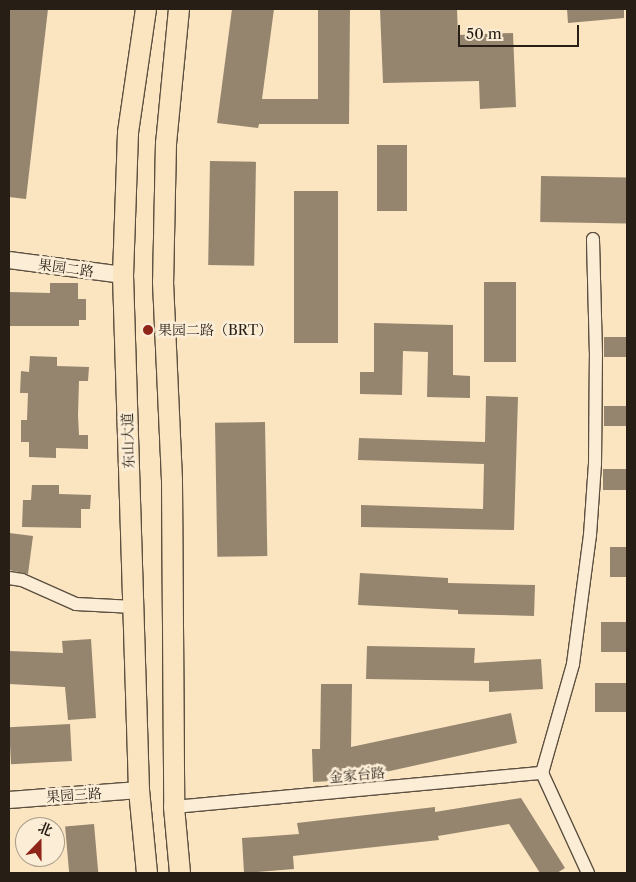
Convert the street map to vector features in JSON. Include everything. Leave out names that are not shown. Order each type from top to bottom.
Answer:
[{"type":"main road","name":"东山大道","points":[[146,9],[128,133],[123,275],[139,790],[147,873]]},
{"type":"main road","points":[[180,9],[166,143],[162,282],[172,482],[174,807],[180,873]]},
{"type":"street","points":[[588,873],[542,773],[573,664],[590,535],[595,464],[596,355],[593,239]]},
{"type":"street","name":"果园二路","points":[[9,260],[123,275]]},
{"type":"street","points":[[9,578],[22,580],[76,604],[134,607]]},
{"type":"street","name":"金家台路","points":[[174,807],[542,773]]},
{"type":"street","name":"果园三路","points":[[9,800],[139,790]]},
{"type":"building","points":[[9,9],[48,9],[26,199],[9,197]]},
{"type":"building","points":[[232,9],[274,9],[262,99],[318,99],[318,9],[350,9],[349,124],[259,124],[258,128],[217,123]]},
{"type":"building","points":[[380,9],[457,9],[458,35],[513,33],[516,107],[480,109],[479,81],[383,83]]},
{"type":"building","points":[[567,9],[624,9],[624,18],[568,23]]},
{"type":"building","points":[[377,145],[407,145],[407,211],[377,211]]},
{"type":"building","points":[[210,161],[256,162],[254,266],[208,265]]},
{"type":"building","points":[[541,176],[627,178],[626,223],[540,222]]},
{"type":"building","points":[[294,191],[338,191],[338,343],[294,343]]},
{"type":"building","points":[[484,282],[516,282],[516,362],[484,362]]},
{"type":"building","points":[[50,283],[78,283],[78,299],[86,299],[86,320],[79,320],[79,326],[9,326],[9,292],[50,293]]},
{"type":"building","points":[[374,323],[453,325],[453,375],[470,376],[470,398],[427,397],[428,352],[403,351],[402,395],[360,394],[360,372],[374,372]]},
{"type":"building","points":[[604,337],[627,337],[627,357],[604,357]]},
{"type":"building","points":[[30,356],[57,357],[57,366],[89,367],[88,381],[79,381],[78,415],[79,435],[88,435],[88,449],[56,448],[56,458],[29,457],[29,442],[21,442],[21,420],[27,420],[28,393],[20,393],[21,371],[29,372]]},
{"type":"building","points":[[486,396],[518,397],[514,530],[361,527],[361,505],[483,509],[484,464],[358,460],[359,438],[485,442]]},
{"type":"building","points":[[604,406],[627,406],[627,426],[604,426]]},
{"type":"building","points":[[265,422],[267,556],[217,557],[215,423]]},
{"type":"building","points":[[603,469],[627,469],[627,490],[603,490]]},
{"type":"building","points":[[32,485],[59,485],[59,494],[91,495],[90,509],[81,509],[81,528],[22,527],[23,500],[31,500]]},
{"type":"building","points":[[9,533],[33,536],[28,574],[9,570]]},
{"type":"building","points":[[610,547],[627,547],[627,577],[610,577]]},
{"type":"building","points":[[360,573],[448,578],[448,583],[535,585],[534,616],[458,614],[458,610],[358,605]]},
{"type":"building","points":[[601,622],[627,622],[627,652],[601,652]]},
{"type":"building","points":[[91,639],[96,718],[68,720],[65,687],[9,684],[9,651],[63,653],[62,641]]},
{"type":"building","points":[[367,646],[475,648],[474,663],[541,659],[543,689],[489,692],[489,681],[366,679]]},
{"type":"building","points":[[595,683],[627,683],[627,712],[595,712]]},
{"type":"building","points":[[321,684],[352,684],[351,747],[511,713],[517,743],[349,780],[313,782],[312,749],[320,749]]},
{"type":"building","points":[[70,724],[72,761],[11,764],[9,727]]},
{"type":"building","points":[[521,798],[565,868],[557,873],[540,873],[509,824],[438,836],[439,840],[293,856],[294,869],[244,873],[242,838],[299,834],[297,823],[435,807],[435,812]]},
{"type":"building","points":[[94,824],[98,873],[69,873],[65,827]]},
{"type":"place","name":"果园二路（BRT）","points":[[148,330]]}]
